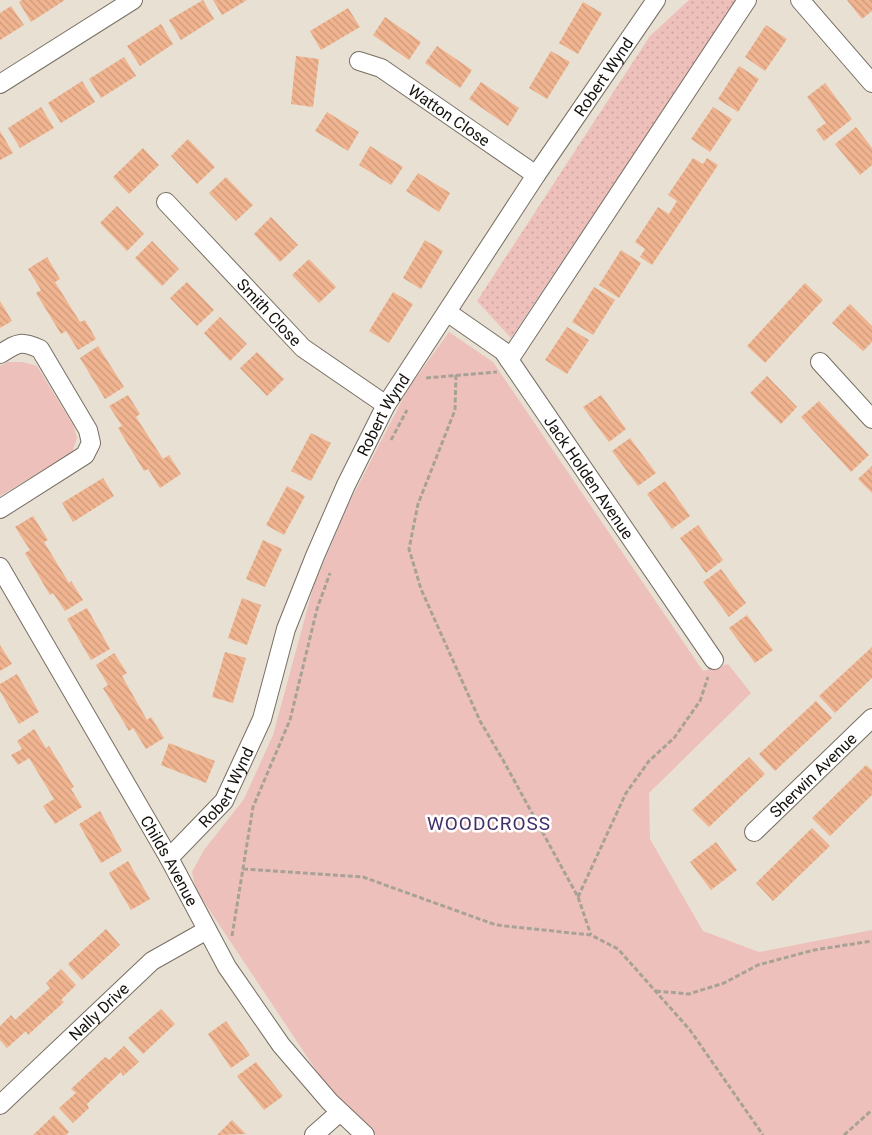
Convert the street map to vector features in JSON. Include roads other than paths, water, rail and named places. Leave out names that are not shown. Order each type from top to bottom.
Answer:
[{"type":"street","points":[[0,84],[133,0]]},
{"type":"street","name":"Robert Wynd","points":[[169,858],[224,801],[262,719],[286,629],[315,556],[346,485],[386,405],[536,175],[656,0]]},
{"type":"street","points":[[513,365],[747,0]]},
{"type":"street","points":[[800,0],[872,83]]},
{"type":"street","name":"Watton Close","points":[[359,61],[381,68],[536,175]]},
{"type":"street","name":"Smith Close","points":[[166,202],[303,348],[386,405]]},
{"type":"street","name":"Jack Holden Avenue","points":[[447,312],[503,351],[714,660]]},
{"type":"street","points":[[0,354],[16,345],[26,343],[40,349],[88,430],[91,443],[85,455],[0,509]]},
{"type":"street","points":[[820,362],[872,419]]},
{"type":"street","name":"Childs Avenue","points":[[0,567],[169,858],[227,967],[281,1045],[330,1102],[365,1135]]},
{"type":"street","name":"Sherwin Avenue","points":[[754,832],[872,718]]},
{"type":"street","name":"Nally Drive","points":[[0,1105],[152,961],[207,930]]},
{"type":"street","points":[[314,1135],[340,1112]]},
{"type":"district","name":"WOODCROSS","points":[[489,823]]}]
